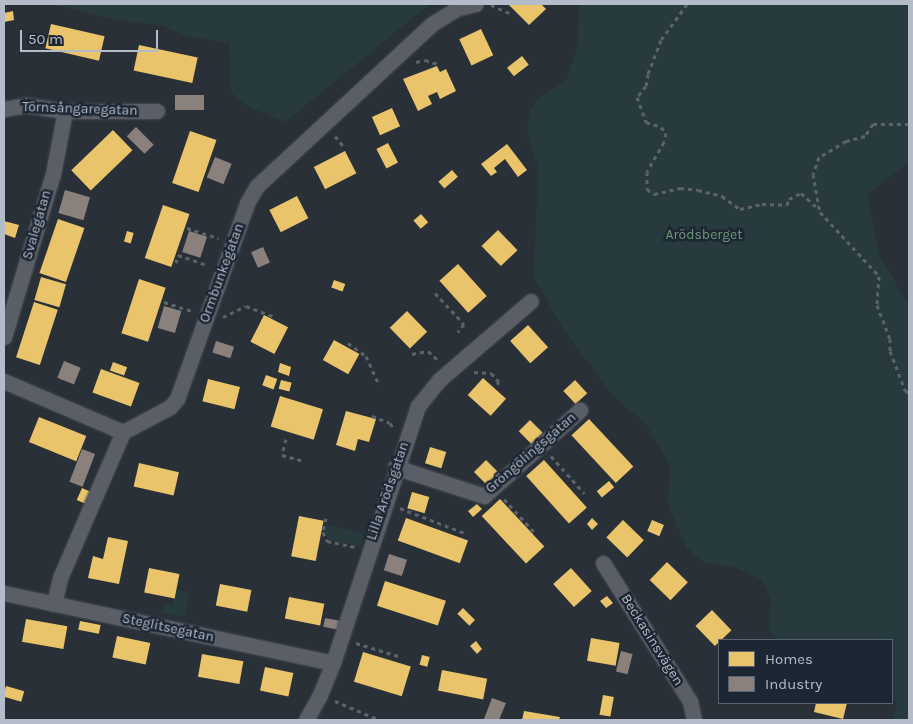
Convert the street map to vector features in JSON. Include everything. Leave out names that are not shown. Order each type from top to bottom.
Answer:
[{"type":"street","name":"Ormbunkegatan","points":[[123,432],[170,407],[177,399],[233,243],[256,186],[282,160],[357,96],[432,24],[458,8],[476,4]]},
{"type":"street","name":"Törnsångaregatan","points":[[4,109],[26,105],[65,112],[157,111]]},
{"type":"street","name":"Svalegatan","points":[[4,337],[53,174],[65,112]]},
{"type":"street","name":"Lilla Arödsgatan","points":[[306,720],[320,695],[333,663],[386,494],[418,406],[454,368],[531,301]]},
{"type":"street","points":[[4,381],[123,432],[60,578],[54,604]]},
{"type":"street","name":"Gröngölingsgatan","points":[[395,467],[484,496],[580,410]]},
{"type":"street","name":"Beckasinsvägen","points":[[602,563],[690,701],[694,720]]},
{"type":"street","name":"Steglitsegatan","points":[[4,593],[333,663]]},
{"type":"path","points":[[489,4],[513,16]]},
{"type":"path","points":[[687,4],[661,40],[648,74],[646,86],[637,97],[646,122],[661,127],[666,133],[647,172],[647,189],[654,194],[680,188],[698,190],[722,196],[740,209],[762,204],[786,205],[789,199],[801,193],[820,209],[879,276],[877,305],[890,339],[890,351],[905,390],[909,393]]},
{"type":"path","points":[[820,209],[813,174],[819,157],[846,141],[865,136],[873,124],[909,124]]},
{"type":"path","points":[[188,228],[233,243]]},
{"type":"path","points":[[176,263],[178,255],[223,270]]},
{"type":"path","points":[[435,294],[464,324],[458,332]]},
{"type":"path","points":[[164,302],[224,317],[246,306],[275,317]]},
{"type":"path","points":[[348,343],[366,356],[379,385]]},
{"type":"path","points":[[412,354],[428,351],[454,368],[490,373],[499,382],[497,384]]},
{"type":"path","points":[[372,416],[390,423],[394,428],[393,442],[403,446]]},
{"type":"path","points":[[286,439],[282,455],[301,460]]},
{"type":"path","points":[[541,445],[584,493]]},
{"type":"path","points":[[494,487],[536,534]]},
{"type":"path","points":[[386,494],[404,512],[467,534]]},
{"type":"path","points":[[326,518],[323,532],[327,541],[368,549]]},
{"type":"path","points":[[339,639],[398,656]]},
{"type":"path","points":[[320,695],[380,720]]},
{"type":"green space","points":[[51,4],[430,4],[285,122],[245,105],[231,92],[229,43],[187,36],[160,25],[123,21]]},
{"type":"green space","name":"Arödsberget","points":[[579,4],[909,4],[909,163],[867,194],[879,254],[909,306],[909,720],[891,720],[898,703],[893,698],[893,639],[776,639],[768,629],[771,600],[761,579],[733,567],[703,562],[686,547],[668,505],[670,467],[663,452],[645,423],[613,396],[564,330],[534,277],[538,167],[527,135],[529,111],[540,97],[566,80],[578,47]]},
{"type":"green space","points":[[326,524],[363,534],[360,546],[330,540],[324,531]]},
{"type":"green space","points":[[177,590],[186,592],[189,598],[184,617],[162,613],[164,603],[173,604]]},
{"type":"building: Homes","points":[[508,4],[541,4],[546,9],[529,25]]},
{"type":"building: Homes","points":[[13,11],[14,20],[4,22],[4,13]]},
{"type":"building: Homes","points":[[51,24],[105,36],[99,61],[45,48]]},
{"type":"building: Homes","points":[[481,29],[493,55],[472,65],[459,39]]},
{"type":"building: Homes","points":[[139,45],[198,57],[192,83],[134,70]]},
{"type":"building: Homes","points":[[522,56],[529,65],[514,76],[507,68]]},
{"type":"building: Homes","points":[[437,66],[440,72],[446,69],[456,91],[440,99],[437,92],[428,96],[432,104],[418,111],[403,79]]},
{"type":"building: Homes","points":[[392,108],[400,126],[380,135],[372,117]]},
{"type":"building: Homes","points":[[113,130],[132,150],[91,190],[71,170]]},
{"type":"building: Homes","points":[[190,131],[216,140],[199,192],[172,183]]},
{"type":"building: Homes","points":[[388,143],[398,163],[386,169],[376,149]]},
{"type":"building: Homes","points":[[507,144],[527,170],[518,177],[505,159],[494,168],[497,172],[491,176],[481,164]]},
{"type":"building: Homes","points":[[345,151],[356,173],[325,189],[314,167]]},
{"type":"building: Homes","points":[[452,170],[458,177],[444,189],[438,182]]},
{"type":"building: Homes","points":[[297,196],[308,218],[281,232],[269,210]]},
{"type":"building: Homes","points":[[163,205],[189,214],[171,267],[145,258]]},
{"type":"building: Homes","points":[[421,214],[428,222],[421,229],[413,221]]},
{"type":"building: Homes","points":[[58,219],[84,228],[66,282],[39,273]]},
{"type":"building: Homes","points":[[4,221],[19,225],[15,238],[4,234]]},
{"type":"building: Homes","points":[[498,230],[517,250],[501,266],[481,246]]},
{"type":"building: Homes","points":[[127,231],[134,233],[131,244],[124,242]]},
{"type":"building: Homes","points":[[458,264],[487,296],[468,313],[439,281]]},
{"type":"building: Homes","points":[[41,277],[66,284],[59,307],[34,300]]},
{"type":"building: Homes","points":[[139,279],[166,288],[148,342],[121,333]]},
{"type":"building: Homes","points":[[334,280],[345,284],[343,292],[331,288]]},
{"type":"building: Homes","points":[[34,302],[58,310],[40,365],[16,357]]},
{"type":"building: Homes","points":[[407,311],[427,332],[410,349],[390,328]]},
{"type":"building: Homes","points":[[264,315],[288,327],[274,354],[250,342]]},
{"type":"building: Homes","points":[[528,325],[548,347],[530,363],[510,341]]},
{"type":"building: Homes","points":[[334,340],[359,354],[348,374],[323,360]]},
{"type":"building: Homes","points":[[113,362],[127,367],[124,376],[110,370]]},
{"type":"building: Homes","points":[[280,363],[291,367],[289,376],[278,372]]},
{"type":"building: Homes","points":[[101,369],[140,383],[131,407],[92,392]]},
{"type":"building: Homes","points":[[266,375],[277,379],[274,389],[262,385]]},
{"type":"building: Homes","points":[[483,378],[506,399],[491,416],[468,395]]},
{"type":"building: Homes","points":[[208,379],[240,387],[234,409],[202,401]]},
{"type":"building: Homes","points":[[281,380],[292,383],[289,392],[279,389]]},
{"type":"building: Homes","points":[[575,380],[587,393],[576,404],[563,391]]},
{"type":"building: Homes","points":[[280,396],[323,409],[314,440],[271,427]]},
{"type":"building: Homes","points":[[346,411],[376,419],[369,442],[358,439],[355,451],[336,445]]},
{"type":"building: Homes","points":[[39,417],[86,436],[76,461],[29,442]]},
{"type":"building: Homes","points":[[589,419],[633,467],[616,483],[571,435]]},
{"type":"building: Homes","points":[[530,420],[543,433],[531,444],[519,431]]},
{"type":"building: Homes","points":[[430,447],[446,452],[441,468],[425,463]]},
{"type":"building: Homes","points":[[486,460],[499,473],[487,485],[474,472]]},
{"type":"building: Homes","points":[[544,460],[587,508],[569,524],[526,476]]},
{"type":"building: Homes","points":[[139,463],[179,472],[174,496],[134,486]]},
{"type":"building: Homes","points":[[609,481],[614,487],[602,497],[597,491]]},
{"type":"building: Homes","points":[[82,488],[91,492],[86,504],[77,500]]},
{"type":"building: Homes","points":[[412,492],[429,497],[425,513],[407,508]]},
{"type":"building: Homes","points":[[500,499],[544,547],[526,564],[482,516]]},
{"type":"building: Homes","points":[[477,504],[482,509],[473,517],[468,511]]},
{"type":"building: Homes","points":[[299,516],[324,521],[316,561],[291,556]]},
{"type":"building: Homes","points":[[406,518],[468,541],[460,563],[398,541]]},
{"type":"building: Homes","points":[[592,518],[598,524],[592,530],[587,524]]},
{"type":"building: Homes","points":[[623,520],[644,540],[627,557],[606,537]]},
{"type":"building: Homes","points":[[652,520],[664,525],[659,536],[647,531]]},
{"type":"building: Homes","points":[[108,537],[128,541],[119,584],[88,578],[93,556],[103,559]]},
{"type":"building: Homes","points":[[667,562],[688,582],[670,600],[650,580]]},
{"type":"building: Homes","points":[[149,568],[179,574],[175,598],[144,593]]},
{"type":"building: Homes","points":[[571,568],[592,591],[574,607],[553,584]]},
{"type":"building: Homes","points":[[385,581],[446,601],[438,626],[377,606]]},
{"type":"building: Homes","points":[[220,584],[251,590],[247,612],[216,606]]},
{"type":"building: Homes","points":[[607,596],[613,603],[606,608],[600,601]]},
{"type":"building: Homes","points":[[289,597],[324,604],[320,625],[285,619]]},
{"type":"building: Homes","points":[[463,608],[475,620],[469,626],[457,614]]},
{"type":"building: Homes","points":[[712,610],[731,630],[722,639],[718,639],[718,643],[715,646],[695,626]]},
{"type":"building: Homes","points":[[26,619],[67,626],[63,649],[22,642]]},
{"type":"building: Homes","points":[[80,621],[101,625],[99,634],[78,630]]},
{"type":"building: Homes","points":[[117,636],[150,643],[146,665],[112,658]]},
{"type":"building: Homes","points":[[591,638],[620,643],[616,666],[587,661]]},
{"type":"building: Homes","points":[[476,641],[482,649],[477,654],[470,646]]},
{"type":"building: Homes","points":[[363,652],[411,667],[402,696],[354,682]]},
{"type":"building: Homes","points":[[202,654],[243,661],[239,684],[198,677]]},
{"type":"building: Homes","points":[[422,655],[430,657],[427,667],[420,665]]},
{"type":"building: Homes","points":[[265,667],[293,673],[288,697],[260,690]]},
{"type":"building: Homes","points":[[442,670],[487,679],[483,699],[438,691]]},
{"type":"building: Homes","points":[[6,686],[24,691],[21,702],[4,697]]},
{"type":"building: Homes","points":[[603,695],[614,697],[610,717],[600,715]]},
{"type":"building: Homes","points":[[816,704],[847,704],[843,719],[814,712]]},
{"type":"building: Homes","points":[[524,711],[560,717],[559,720],[522,720]]},
{"type":"building: Industry","points":[[175,95],[204,95],[204,110],[175,110]]},
{"type":"building: Industry","points":[[136,127],[154,145],[144,154],[127,136]]},
{"type":"building: Industry","points":[[215,157],[232,164],[223,184],[207,177]]},
{"type":"building: Industry","points":[[65,190],[90,197],[83,220],[58,213]]},
{"type":"building: Industry","points":[[189,231],[207,237],[200,258],[182,252]]},
{"type":"building: Industry","points":[[263,247],[270,263],[258,268],[251,252]]},
{"type":"building: Industry","points":[[164,306],[181,311],[175,333],[158,328]]},
{"type":"building: Industry","points":[[216,341],[234,347],[230,358],[212,352]]},
{"type":"building: Industry","points":[[64,361],[81,368],[74,384],[57,378]]},
{"type":"building: Industry","points":[[82,449],[95,454],[83,487],[69,482]]},
{"type":"building: Industry","points":[[389,554],[407,560],[402,576],[384,570]]},
{"type":"building: Industry","points":[[325,618],[340,621],[338,630],[323,627]]},
{"type":"building: Industry","points":[[621,651],[633,654],[628,674],[616,671]]},
{"type":"building: Industry","points":[[492,698],[506,703],[499,720],[484,719]]}]
